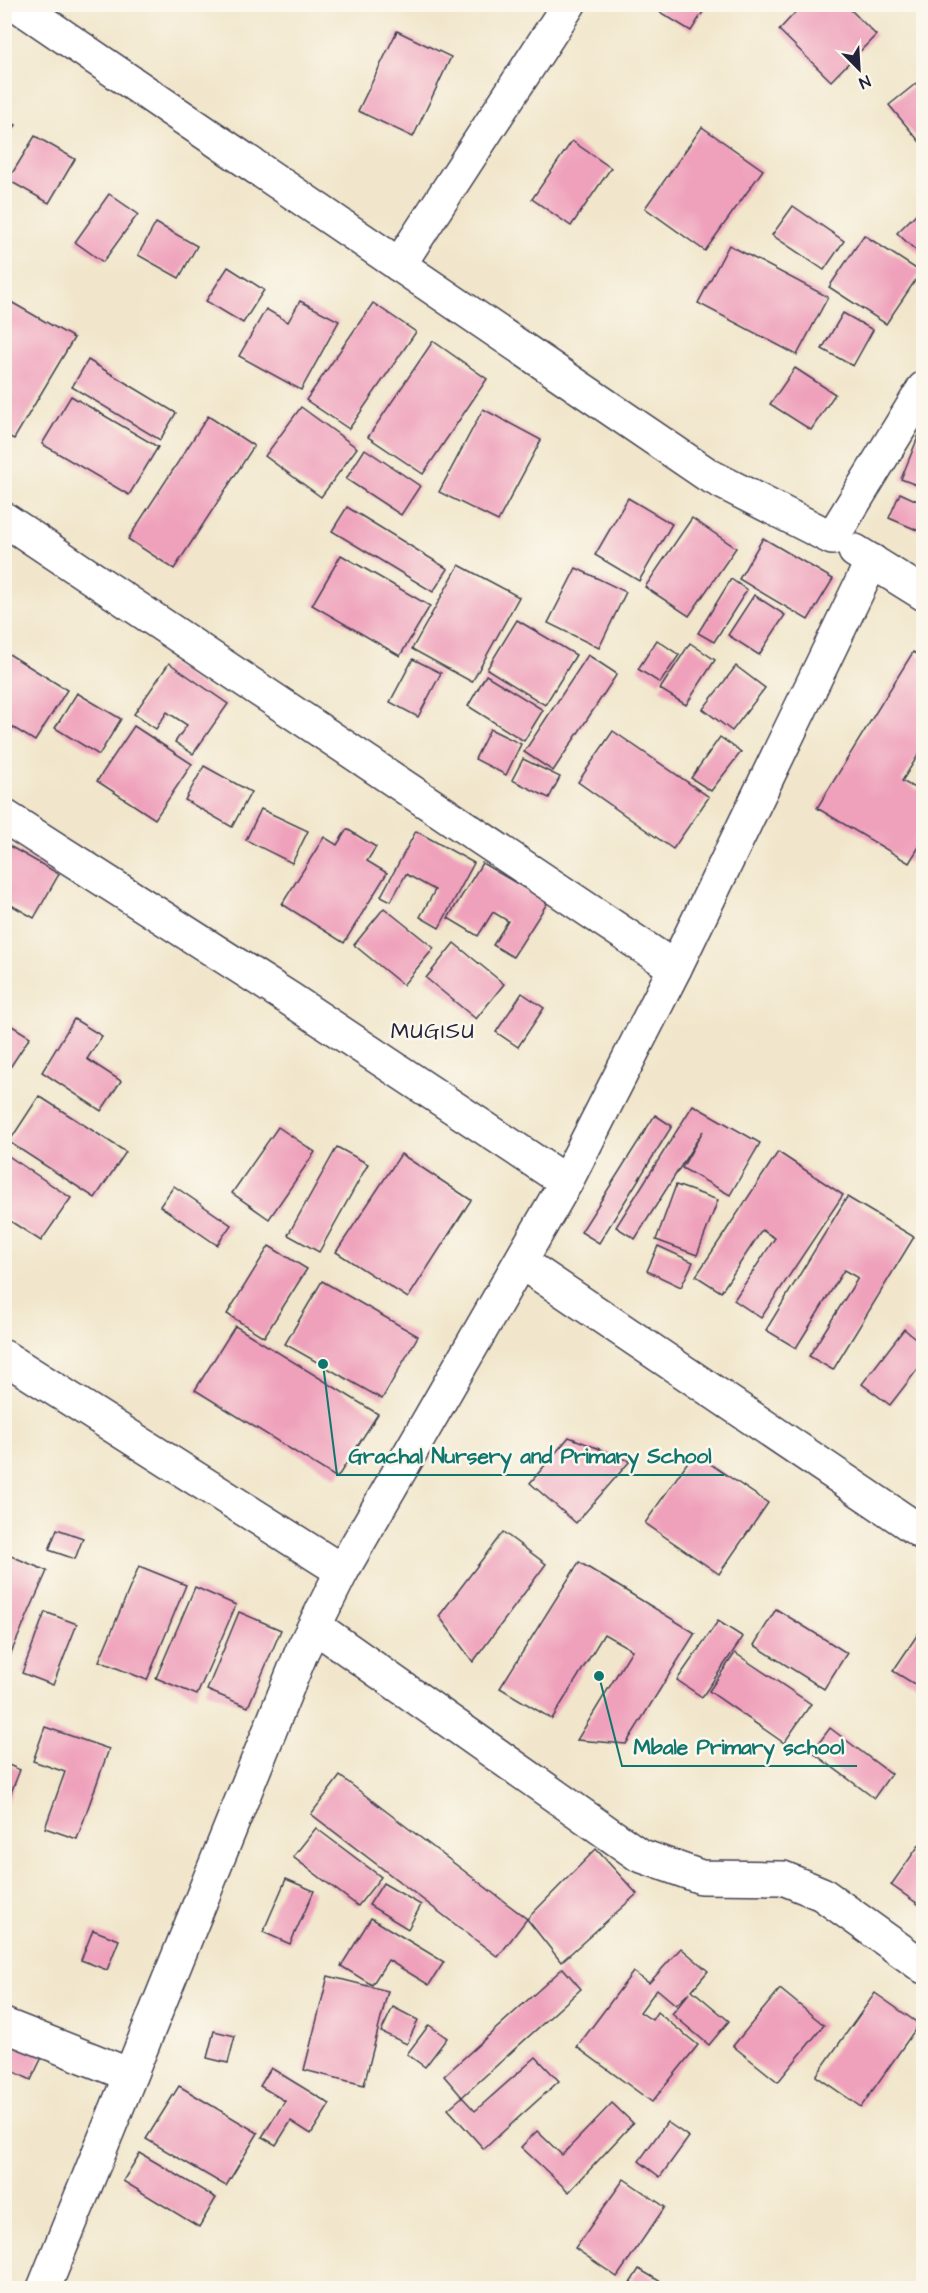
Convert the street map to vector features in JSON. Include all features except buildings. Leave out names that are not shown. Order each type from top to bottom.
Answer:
[{"type":"street","points":[[16,4],[708,475],[832,538],[924,594]]},
{"type":"street","points":[[399,266],[569,4]]},
{"type":"street","points":[[832,538],[924,388]]},
{"type":"street","points":[[4,519],[675,968]]},
{"type":"street","points":[[44,2289],[298,1662],[342,1571],[566,1182],[675,968],[872,561]]},
{"type":"street","points":[[4,816],[280,993],[566,1182]]},
{"type":"street","points":[[521,1262],[924,1534]]},
{"type":"street","points":[[4,1357],[342,1571]]},
{"type":"street","points":[[316,1627],[639,1855],[701,1877],[783,1878],[822,1894],[924,1967]]},
{"type":"street","points":[[4,2025],[130,2075]]},
{"type":"place","name":"Grachal Nursery and Primary School","points":[[323,1364]]},
{"type":"place","name":"Mbale Primary school","points":[[599,1676]]},
{"type":"district","name":"MUGISU","points":[[433,1031]]}]
